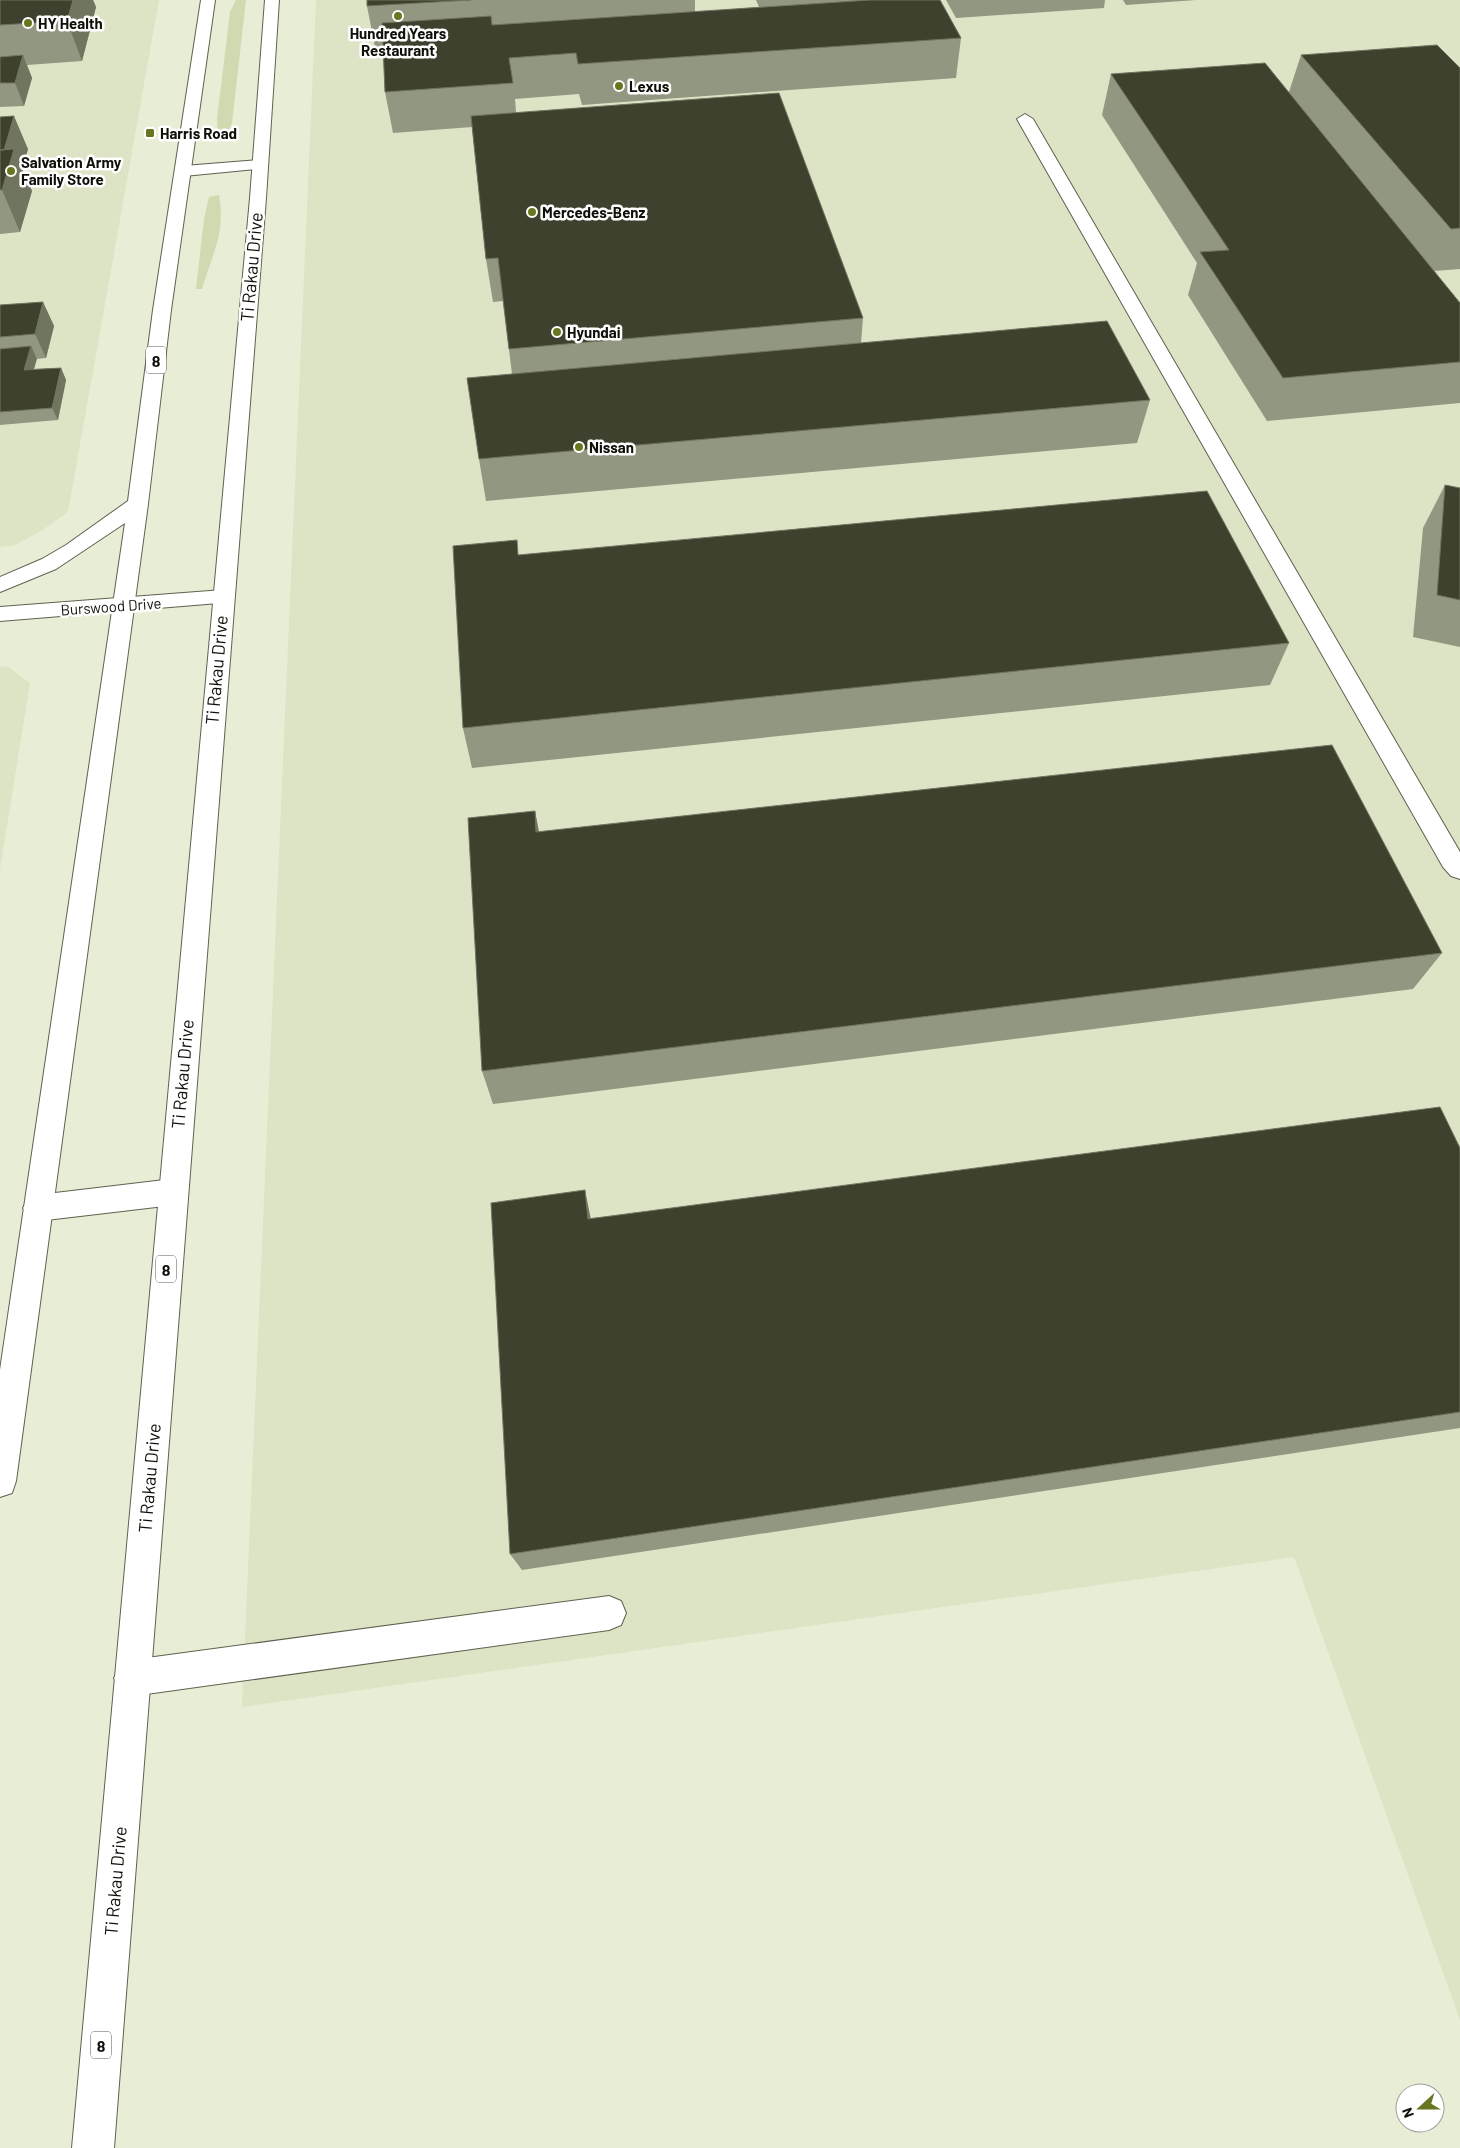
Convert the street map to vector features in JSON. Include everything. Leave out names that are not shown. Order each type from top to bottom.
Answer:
[{"type":"main road","name":"8","points":[[0,1481],[138,504],[162,310],[208,0]]},
{"type":"main road","name":"Ti Rakau Drive","points":[[93,2148],[260,165],[272,0]]},
{"type":"main road","points":[[1025,119],[1452,860],[1460,869]]},
{"type":"main road","points":[[184,171],[260,165]]},
{"type":"main road","points":[[0,585],[74,550],[138,504]]},
{"type":"main road","name":"Burswood Drive","points":[[0,614],[223,597]]},
{"type":"main road","points":[[38,1208],[173,1192]]},
{"type":"main road","points":[[132,1678],[609,1613]]},
{"type":"shaded area","points":[[0,0],[159,0],[68,512],[41,531],[15,545],[0,547]]},
{"type":"shaded area","points":[[236,0],[246,0],[232,123],[227,135],[218,136],[217,119],[230,12]]},
{"type":"shaded area","points":[[316,0],[1460,0],[1460,2020],[1294,1557],[242,1707]]},
{"type":"shaded area","points":[[219,195],[221,221],[217,243],[202,289],[196,289],[204,219],[209,197]]},
{"type":"shaded area","points":[[7,666],[30,683],[0,869],[0,667]]},
{"type":"building","points":[[0,0],[73,0],[67,21],[0,25]]},
{"type":"building","points":[[367,0],[471,0],[367,6]]},
{"type":"building","points":[[870,0],[940,0],[961,38],[578,64],[576,53],[509,58],[513,83],[385,92],[382,23],[491,16],[492,25]]},
{"type":"building","points":[[1437,45],[1460,68],[1460,228],[1451,229],[1301,55]]},
{"type":"building","points":[[23,55],[15,83],[0,83],[0,57]]},
{"type":"building","points":[[1265,63],[1460,303],[1460,362],[1283,378],[1200,252],[1229,250],[1111,74]]},
{"type":"building","points":[[779,93],[863,318],[509,349],[498,258],[486,259],[471,116]]},
{"type":"building","points":[[14,116],[4,150],[0,150],[0,117]]},
{"type":"building","points":[[14,149],[2,190],[0,190],[0,150]]},
{"type":"building","points":[[43,302],[35,334],[0,337],[0,305]]},
{"type":"building","points":[[1107,321],[1150,400],[479,459],[467,378]]},
{"type":"building","points":[[31,346],[24,370],[61,368],[52,408],[0,412],[0,349]]},
{"type":"building","points":[[1445,485],[1460,488],[1460,600],[1437,595]]},
{"type":"building","points":[[1207,491],[1289,643],[463,728],[453,546],[517,540],[518,555]]},
{"type":"building","points":[[1332,745],[1442,953],[482,1071],[468,818],[535,811],[536,832]]},
{"type":"building","points":[[1440,1107],[1460,1148],[1460,1412],[510,1554],[491,1203],[585,1190],[588,1219]]},
{"type":"place","name":"Hundred Years Restaurant","points":[[398,16]]},
{"type":"place","name":"HY Health","points":[[28,23]]},
{"type":"place","name":"Lexus","points":[[619,86]]},
{"type":"place","name":"Harris Road","points":[[150,133]]},
{"type":"place","name":"Salvation Army Family Store","points":[[11,171]]},
{"type":"place","name":"Mercedes-Benz","points":[[532,212]]},
{"type":"place","name":"Hyundai","points":[[557,332]]},
{"type":"place","name":"Nissan","points":[[579,447]]}]
